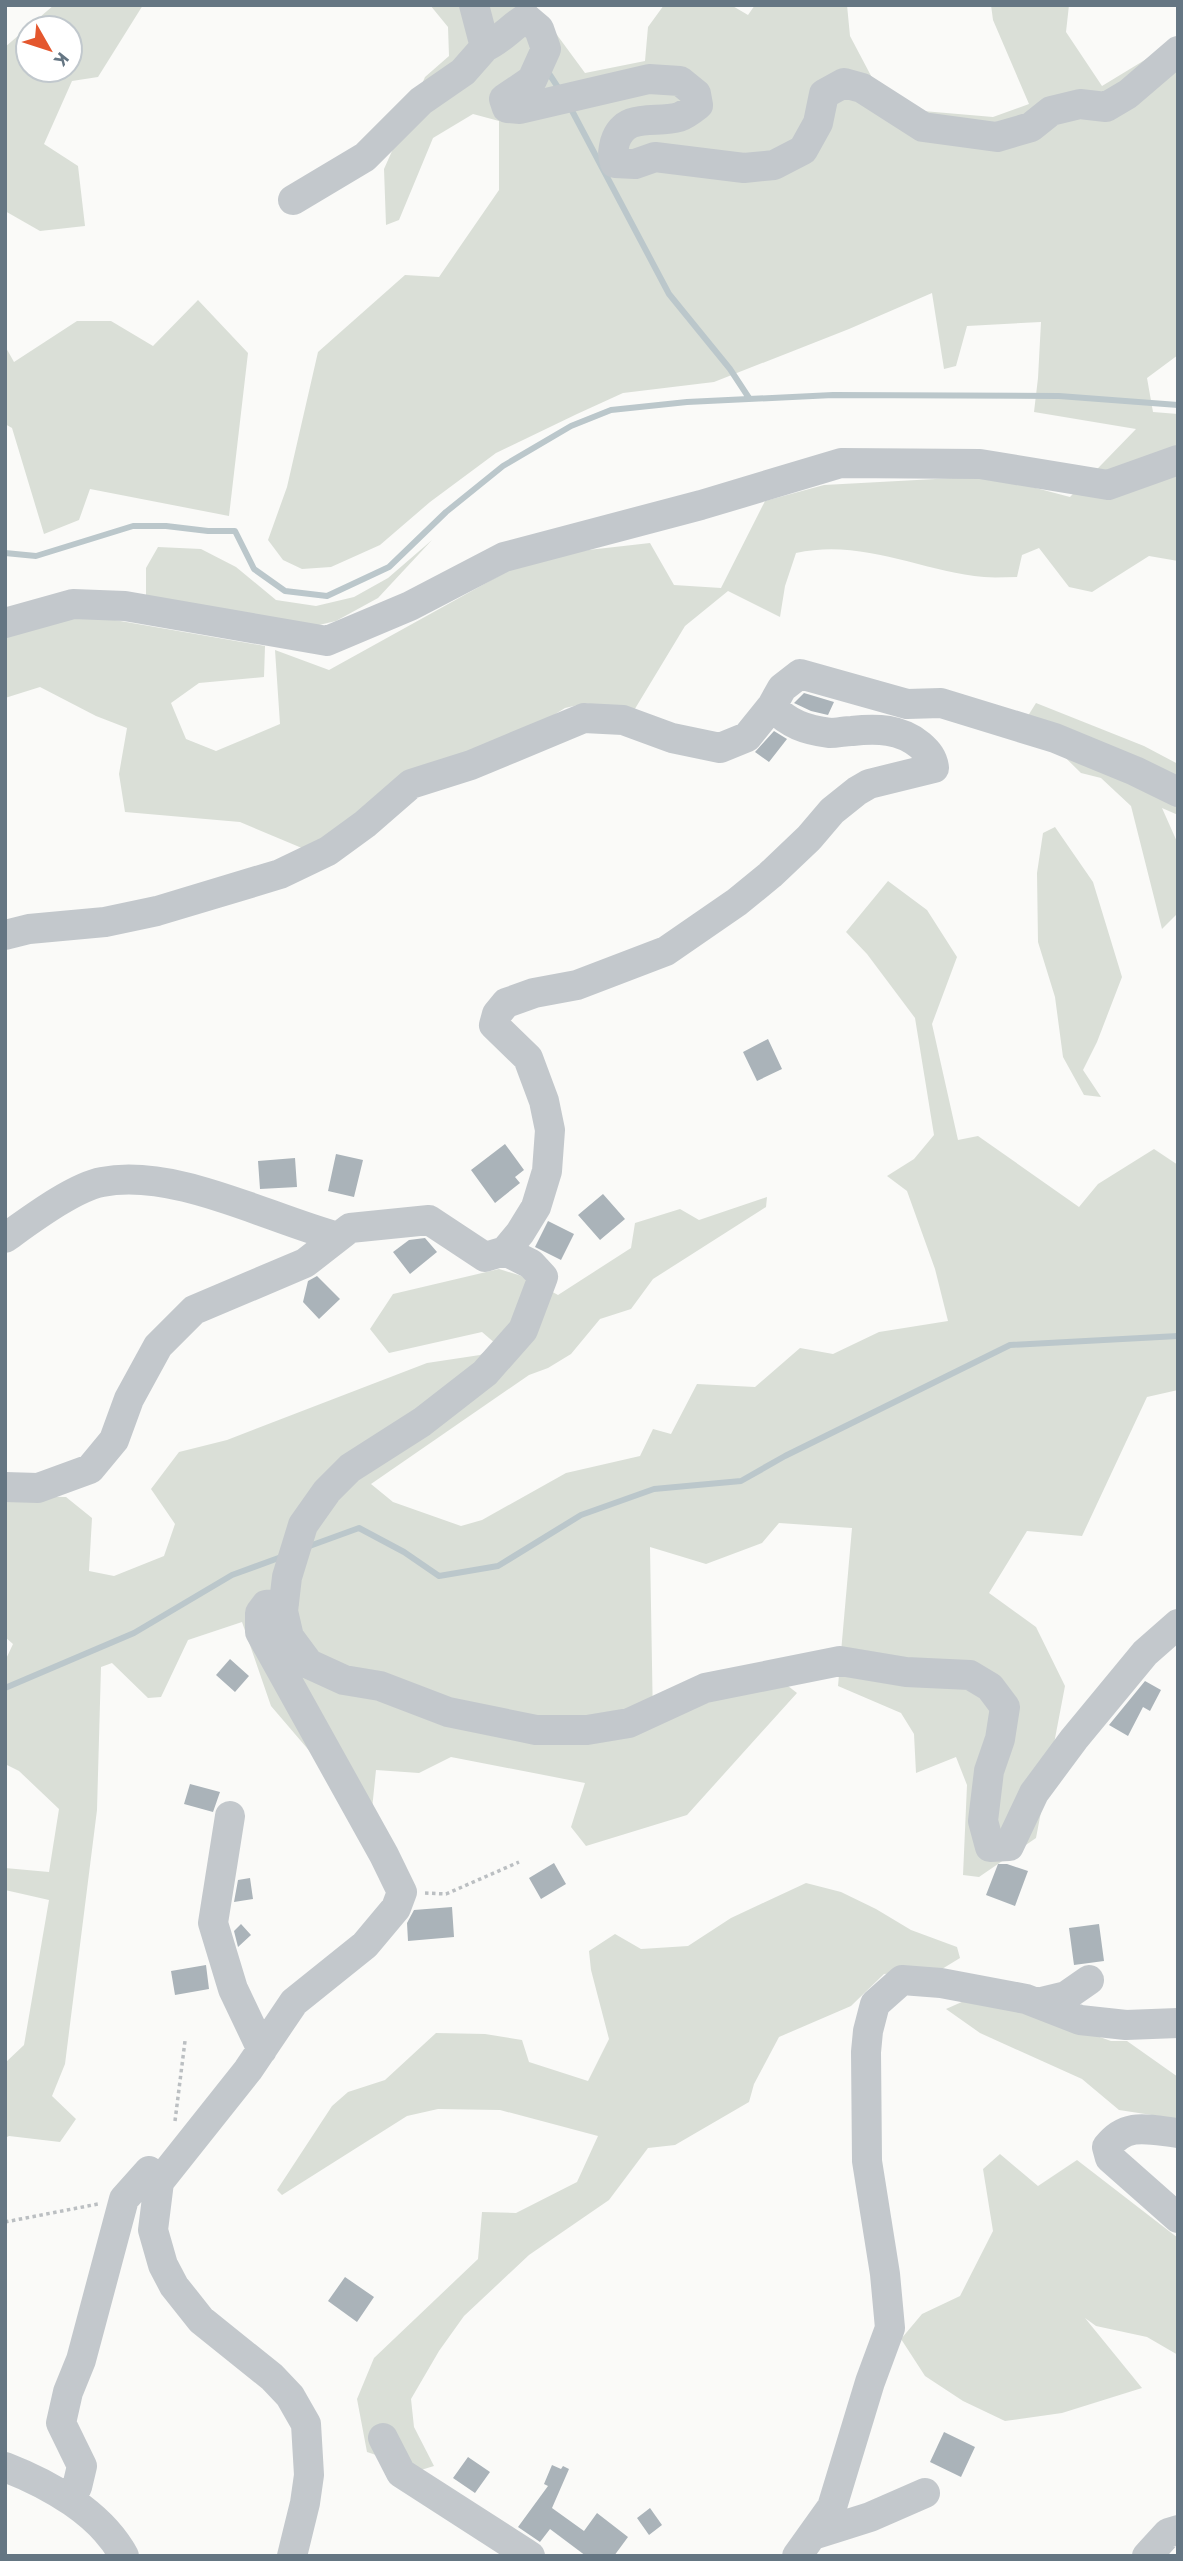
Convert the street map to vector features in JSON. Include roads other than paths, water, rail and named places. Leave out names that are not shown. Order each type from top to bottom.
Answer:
[{"type":"street","points":[[474,5],[485,47]]},
{"type":"street","points":[[293,200],[365,157],[421,101],[463,72],[485,47],[498,41],[510,28],[526,18],[540,29],[546,49],[532,80],[504,99],[507,108],[520,109],[649,79],[680,81],[696,94],[698,105],[679,117],[649,118],[627,125],[618,135],[615,144],[612,154],[615,163],[635,164],[654,157],[744,168],[774,165],[803,150],[818,122],[824,94],[844,83],[862,88],[923,127],[996,137],[1031,127],[1051,111],[1080,104],[1106,107],[1128,94],[1178,51]]},
{"type":"street","points":[[6,624],[73,604],[125,606],[327,641],[410,606],[504,557],[701,505],[841,463],[980,464],[1108,485],[1178,460]]},
{"type":"street","points":[[5,935],[29,929],[105,922],[157,911],[280,874],[328,851],[365,824],[411,783],[471,765],[584,718],[623,720],[672,738],[720,748],[747,737],[772,706],[782,688],[800,674],[907,704],[941,703],[1055,737],[1178,792]]},
{"type":"street","points":[[5,1487],[38,1488],[90,1469],[114,1440],[129,1399],[158,1346],[194,1310],[305,1263],[350,1228],[429,1220],[485,1257],[505,1251],[536,1207],[547,1171],[550,1130],[544,1101],[528,1058],[494,1025],[497,1014],[506,1003],[534,993],[577,985],[666,951],[737,902],[770,875],[809,838],[832,811],[857,791],[869,785],[934,768],[927,751],[911,737],[895,731],[854,730],[833,733],[807,728],[784,719],[772,706]]},
{"type":"street","points":[[5,1238],[52,1205],[99,1182],[141,1179],[231,1199],[298,1226],[338,1237]]},
{"type":"street","points":[[505,1251],[531,1264],[543,1277],[523,1330],[485,1373],[422,1422],[350,1468],[327,1491],[303,1525],[290,1564],[283,1611],[289,1637],[309,1664],[344,1680],[380,1686],[448,1712],[536,1730],[587,1730],[629,1723],[705,1688],[840,1661],[906,1672],[970,1675],[990,1687],[1004,1707],[1000,1739],[989,1771],[983,1821],[990,1847],[1009,1846],[1034,1793],[1074,1739],[1145,1653],[1178,1624]]},
{"type":"street","points":[[284,1603],[266,1605],[260,1614],[260,1632],[402,1892],[396,1908],[365,1945],[294,2002],[248,2070],[159,2182],[153,2230],[163,2264],[174,2286],[201,2320],[272,2377],[290,2396],[306,2424],[309,2475],[292,2556]]},
{"type":"street","points":[[230,1816],[213,1923],[233,1989],[262,2050]]},
{"type":"street","points":[[805,2545],[832,2507],[870,2382],[890,2328],[885,2274],[867,2161],[866,2052],[875,2004],[902,1980],[941,1983],[1026,1999],[1080,2020],[1126,2025],[1178,2023]]},
{"type":"street","points":[[1037,2003],[1066,1996],[1089,1980]]},
{"type":"street","points":[[1178,2133],[1132,2128],[1115,2137],[1108,2147],[1110,2158],[1178,2218]]},
{"type":"street","points":[[66,2497],[77,2487],[82,2466],[61,2423],[68,2392],[82,2360],[124,2199],[149,2171],[159,2182]]},
{"type":"street","points":[[383,2438],[401,2473],[530,2556]]},
{"type":"street","points":[[5,2467],[57,2490],[114,2538],[124,2556]]},
{"type":"street","points":[[805,2545],[925,2493]]},
{"type":"street","points":[[1147,2556],[1168,2533],[1178,2530]]},
{"type":"waterway","points":[[546,69],[561,92]]},
{"type":"waterway","points":[[570,107],[669,294],[730,369],[749,398]]},
{"type":"waterway","points":[[5,553],[36,556],[133,526],[235,531],[254,569],[285,591],[327,596],[389,567],[446,512],[503,466],[571,426],[611,410],[687,402],[833,395],[1059,396],[1178,405]]},
{"type":"waterway","points":[[304,1548],[359,1528],[404,1552],[439,1576],[498,1566],[581,1515],[654,1489],[741,1481],[785,1456],[1010,1345],[1178,1336]]},
{"type":"waterway","points":[[5,1688],[134,1633],[232,1575],[284,1556]]}]
